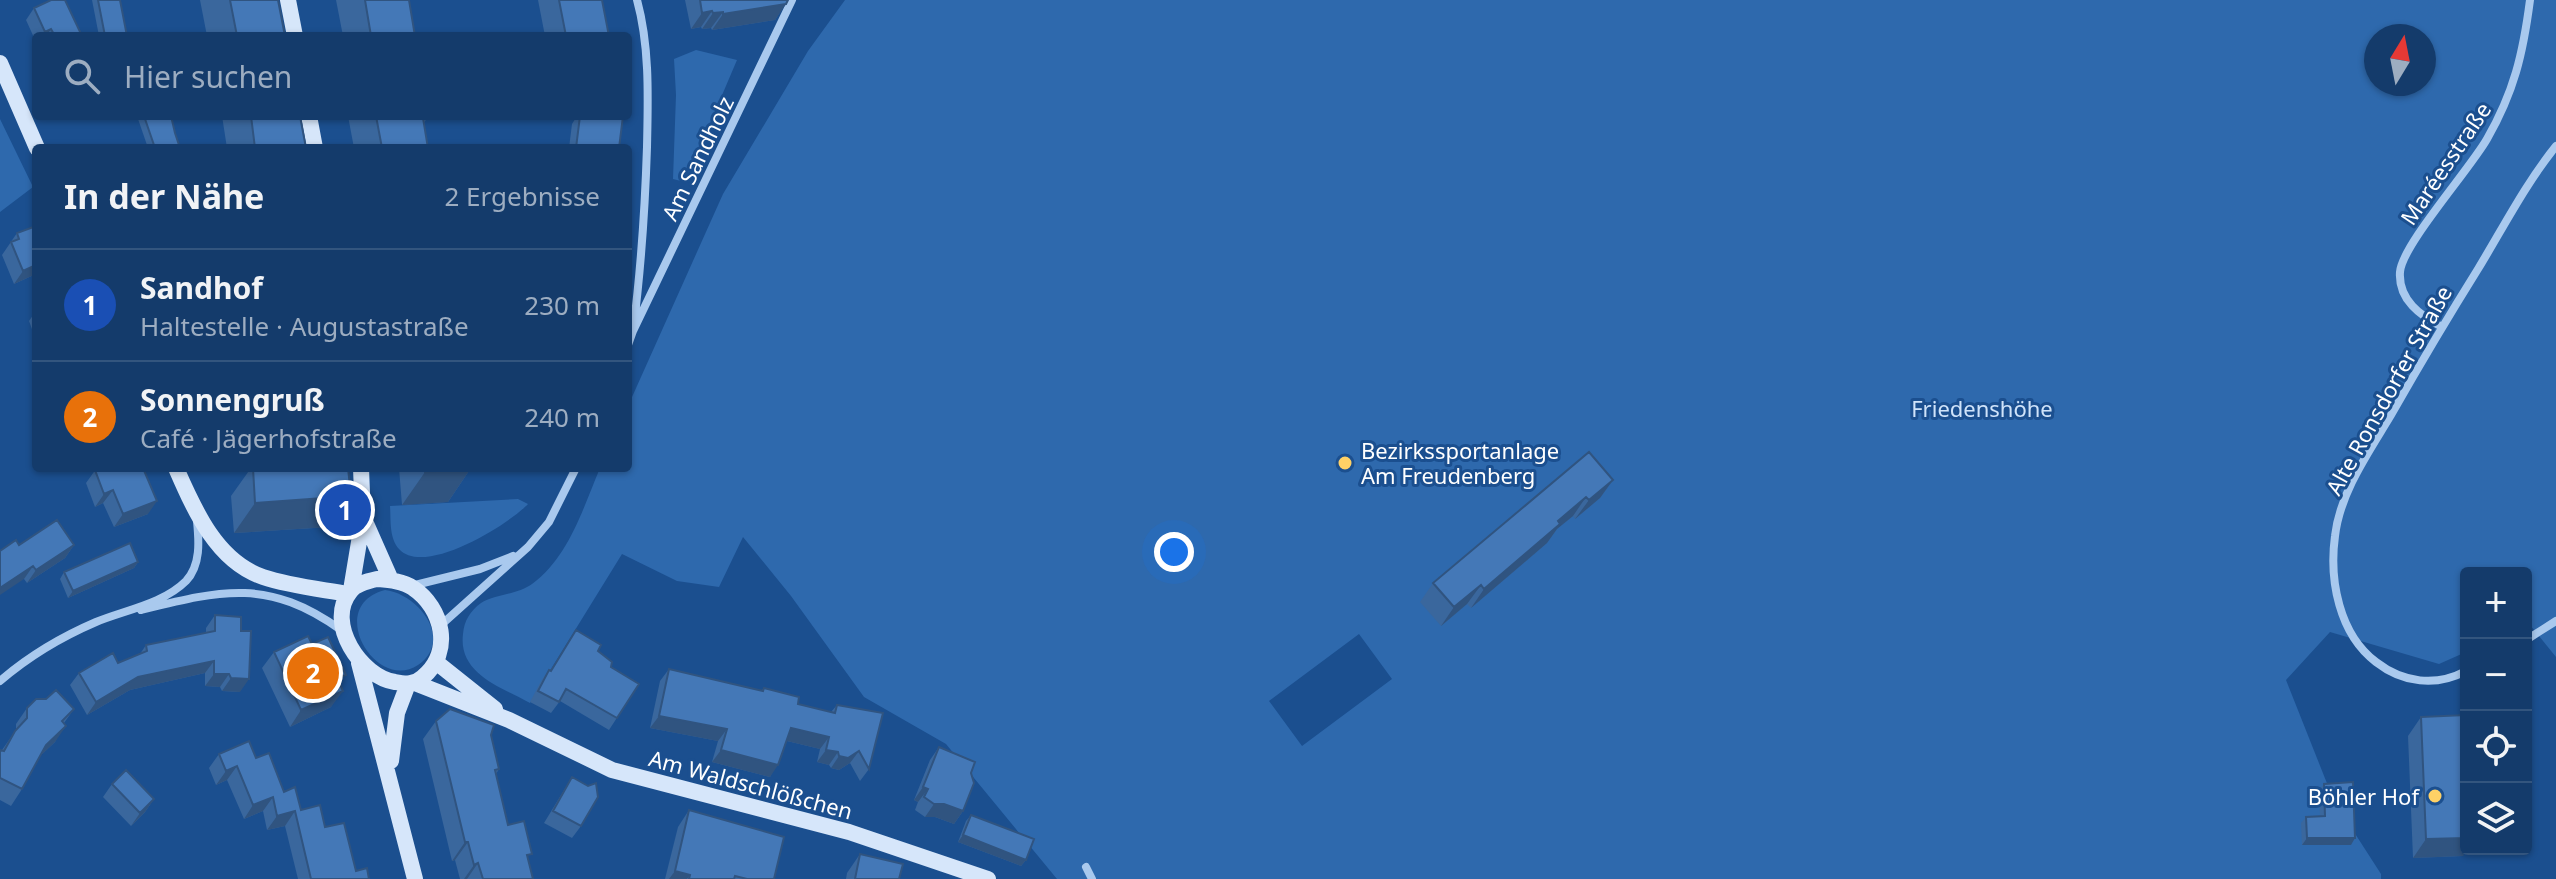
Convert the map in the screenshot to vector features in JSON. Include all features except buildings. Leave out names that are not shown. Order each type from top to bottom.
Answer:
[{"type":"main road","points":[[288,0],[294,32]]},
{"type":"main road","points":[[0,63],[35,144]]},
{"type":"main road","points":[[310,120],[314,144]]},
{"type":"main road","points":[[178,472],[196,514],[235,560],[251,571],[263,577],[350,592],[377,579],[391,580],[411,586],[428,603],[441,625],[441,641],[436,662],[425,676],[412,684],[394,727],[390,775]]},
{"type":"main road","points":[[361,472],[363,518],[343,615],[346,634],[358,661],[390,775],[415,879]]},
{"type":"main road","points":[[363,518],[391,580]]},
{"type":"main road","points":[[358,661],[376,677],[412,684]]},
{"type":"main road","name":"Am Waldschlößchen","points":[[436,662],[509,720]]},
{"type":"main road","name":"Am Waldschlößchen","points":[[412,684],[509,720],[612,770],[849,832],[988,879]]},
{"type":"street","points":[[633,331],[645,218],[648,100],[637,0]]},
{"type":"street","name":"Am Sandholz","points":[[633,331],[792,0]]},
{"type":"street","name":"Maréesstraße","points":[[2442,327],[2422,316],[2404,296],[2400,271],[2413,245],[2485,142],[2506,104],[2521,60],[2530,0]]},
{"type":"street","name":"Alte Ronsdorfer Straße","points":[[2460,674],[2433,682],[2409,679],[2382,667],[2361,651],[2344,621],[2333,573],[2335,534],[2344,502],[2361,467],[2442,327],[2556,146]]},
{"type":"street","points":[[441,625],[528,547],[549,522],[574,472]]},
{"type":"street","points":[[0,681],[39,651],[98,621],[159,599],[185,582],[199,551],[196,514]]},
{"type":"street","points":[[411,586],[480,569],[517,555]]},
{"type":"street","points":[[98,621],[198,596],[242,591],[288,601],[325,619],[346,634]]},
{"type":"street","points":[[2528,639],[2556,621]]},
{"type":"street","points":[[1086,867],[1092,879]]},
{"type":"green space","name":"Friedenshöhe","points":[[845,0],[2556,0],[2556,657],[2532,627],[2532,567],[2460,567],[2460,655],[2439,664],[2330,632],[2286,680],[2334,801],[2381,874],[2381,879],[1057,879],[946,744],[864,697],[791,596],[743,537],[719,587],[677,581],[622,554],[530,703],[495,685],[474,669],[463,648],[463,634],[471,613],[492,598],[526,588],[545,573],[574,531],[598,472],[632,472],[632,397],[723,194],[808,51]],"holes":[[[1359,634],[1392,679],[1302,746],[1269,701]]]},
{"type":"green space","points":[[696,50],[737,60],[685,182],[673,179],[674,59]]},
{"type":"green space","points":[[0,119],[32,188],[0,212]]},
{"type":"green space","points":[[518,499],[528,504],[518,513],[485,535],[446,553],[411,556],[399,549],[394,540],[390,506]]},
{"type":"green space","points":[[385,590],[410,600],[428,620],[433,643],[428,655],[418,665],[402,670],[387,667],[373,658],[363,644],[358,628],[359,612],[367,599]]},
{"type":"place","name":"Bezirkssportanlage Am Freudenberg","points":[[1345,463]]},
{"type":"place","name":"Sandhof","points":[[345,510]]},
{"type":"place","name":"Sonnengruß","points":[[313,673]]},
{"type":"place","name":"Böhler Hof","points":[[2435,796]]}]
